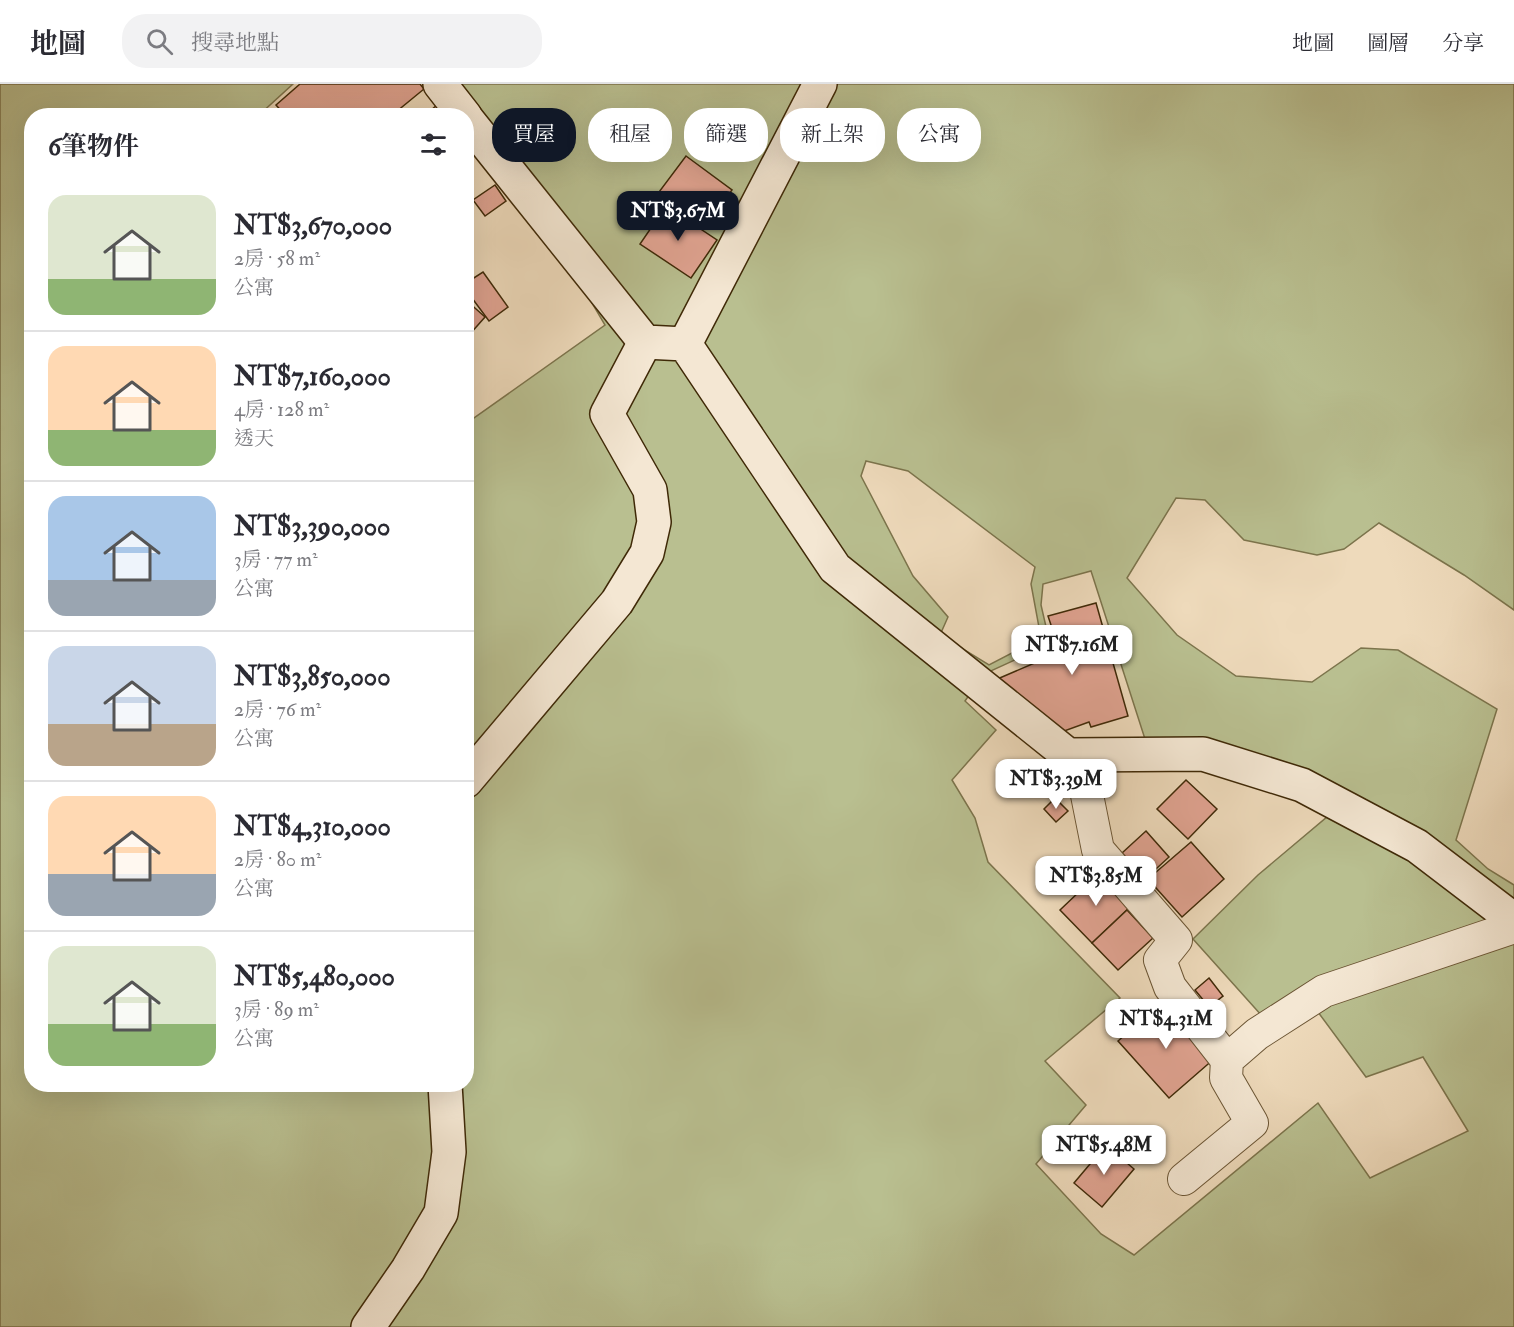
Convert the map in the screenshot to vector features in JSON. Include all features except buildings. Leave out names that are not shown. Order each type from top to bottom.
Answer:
[{"type":"street","points":[[440,84],[459,108]]},
{"type":"street","points":[[685,344],[820,84]]},
{"type":"street","points":[[474,127],[645,342],[685,344]]},
{"type":"street","points":[[474,772],[617,603],[647,553],[654,522],[650,490],[607,414],[645,342]]},
{"type":"street","points":[[685,344],[835,568],[1068,755],[1085,785],[1098,850],[1176,940],[1160,960],[1170,987],[1227,1060],[1226,1078],[1252,1123],[1184,1179]]},
{"type":"street","points":[[1068,755],[1203,754],[1302,785],[1417,846],[1514,920]]},
{"type":"street","points":[[1227,1060],[1257,1034],[1324,991],[1514,927]]},
{"type":"street","points":[[368,1327],[408,1269],[441,1213],[449,1152],[445,1092]]},
{"type":"green space","points":[[0,84],[293,84],[267,108],[24,108],[24,1092],[474,1092],[474,418],[605,325],[578,279],[474,142],[474,108],[448,108],[430,84],[1514,84],[1514,610],[1464,575],[1379,523],[1344,549],[1317,555],[1244,540],[1205,500],[1176,498],[1127,578],[1177,635],[1236,676],[1312,682],[1361,648],[1398,650],[1497,709],[1456,840],[1488,869],[1514,885],[1514,1327],[0,1327]],"holes":[[[866,461],[908,471],[1035,567],[1031,584],[1041,638],[989,665],[940,635],[948,617],[913,576],[861,476]],[[1091,571],[1154,767],[1220,772],[1289,793],[1328,816],[1258,875],[1193,939],[1280,1036],[1318,1012],[1366,1077],[1423,1057],[1468,1131],[1370,1178],[1318,1103],[1134,1255],[1101,1234],[1036,1164],[1086,1105],[1045,1061],[1120,998],[988,862],[975,818],[952,780],[996,730],[965,701],[984,674],[1050,644],[1041,605],[1043,584]]]}]
